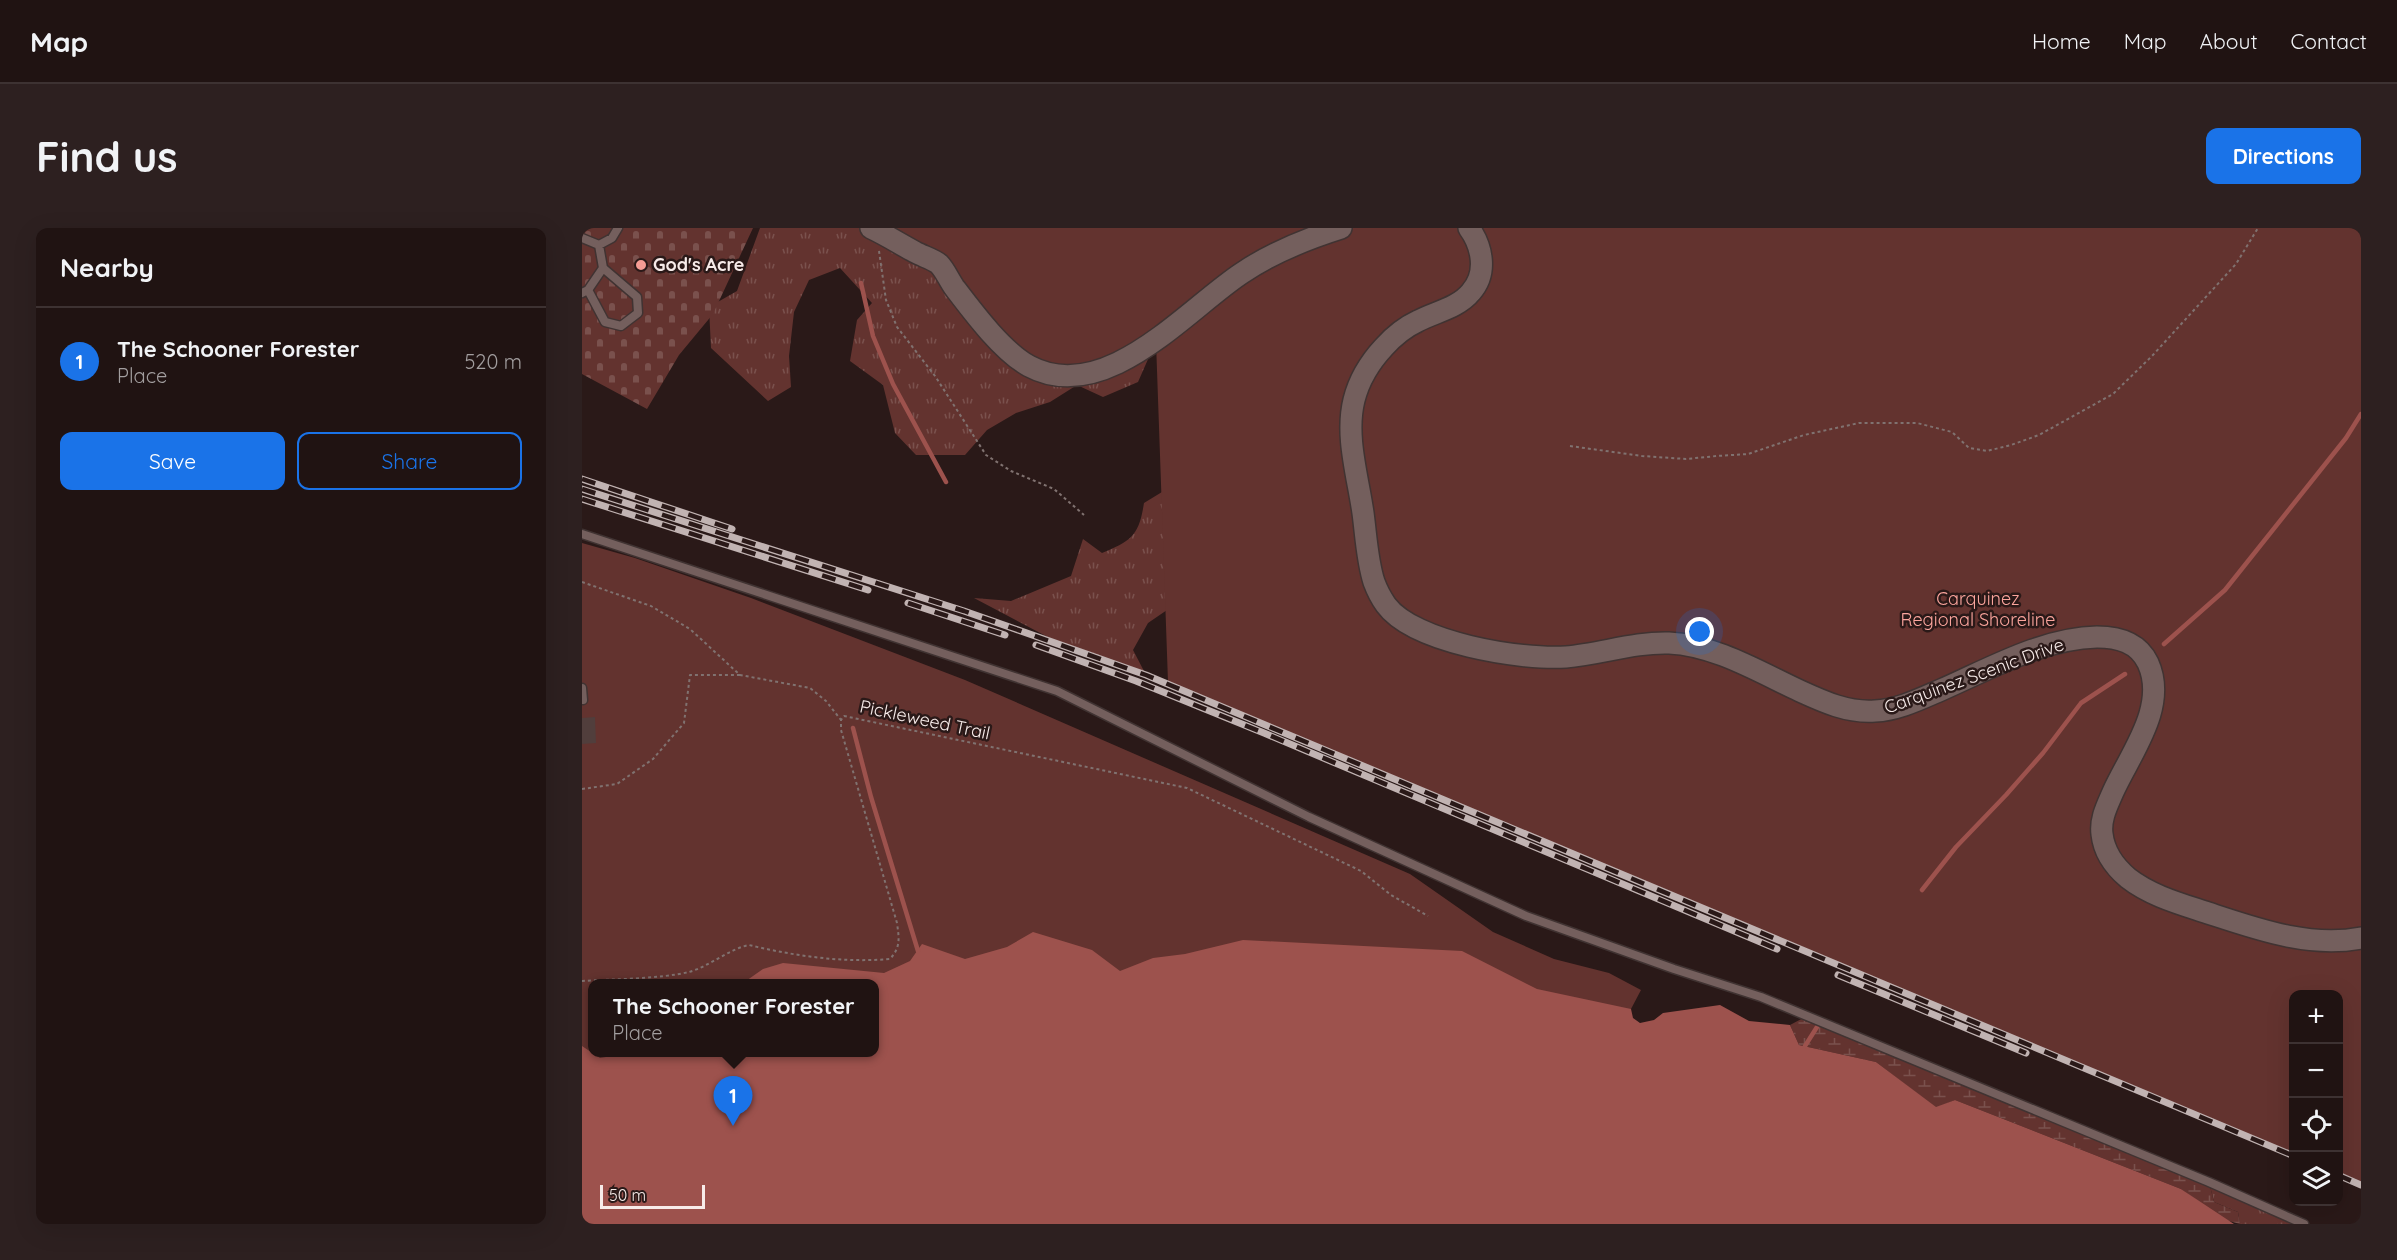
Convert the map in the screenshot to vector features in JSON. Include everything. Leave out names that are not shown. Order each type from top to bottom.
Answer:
[{"type":"street","points":[[879,232],[914,251],[932,271],[955,288],[1016,357],[1045,372],[1080,374],[1121,362],[1140,351],[1156,341],[1240,274],[1271,255],[1310,238],[1341,228]]},
{"type":"street","name":"Carquinez Scenic Drive","points":[[1469,228],[1478,242],[1482,256],[1478,283],[1459,303],[1418,321],[1388,343],[1368,368],[1353,406],[1354,451],[1373,579],[1385,604],[1405,624],[1419,631],[1455,642],[1507,653],[1547,658],[1584,655],[1650,644],[1683,644],[1729,659],[1833,705],[1862,712],[1895,708],[2017,657],[2056,644],[2081,638],[2120,639],[2133,644],[2144,656],[2150,668],[2155,695],[2149,718],[2102,820],[2102,838],[2111,860],[2129,879],[2143,888],[2180,904],[2241,924],[2311,940],[2332,941],[2361,938]]},
{"type":"lane","points":[[599,245],[612,238],[618,228]]},
{"type":"lane","points":[[582,238],[599,245]]},
{"type":"lane","points":[[599,245],[603,268],[637,297],[638,313],[621,326],[605,322],[585,292],[603,268]]},
{"type":"lane","points":[[582,534],[1057,691],[1309,817],[1526,916],[1772,1001],[2209,1182],[2304,1224]]},
{"type":"lane","points":[[582,688],[583,700]]},
{"type":"path","points":[[1570,446],[1642,456],[1686,459],[1748,454],[1804,435],[1859,423],[1917,423],[1952,432],[1969,448],[1987,451],[2011,445],[2039,435],[2114,394],[2236,264],[2258,228]]},
{"type":"path","points":[[879,232],[879,253],[886,300],[897,327],[935,376],[986,455],[1011,471],[1054,489],[1084,515]]},
{"type":"path","points":[[582,582],[651,606],[690,629],[740,675]]},
{"type":"path","points":[[582,789],[617,784],[652,759],[684,723],[690,675],[740,675],[810,688],[841,720]]},
{"type":"path","name":"Pickleweed Trail","points":[[606,979],[689,972],[748,945],[803,957],[890,959],[896,952],[900,940],[897,923],[841,730],[841,720],[844,716],[1186,788],[1361,871],[1390,895],[1428,916]]},
{"type":"green space","points":[[582,228],[753,228],[713,314],[679,355],[647,409],[582,374]]},
{"type":"green space","points":[[760,228],[871,228],[1156,341],[1138,382],[1103,397],[1077,385],[1050,402],[1016,413],[987,430],[965,455],[916,455],[895,433],[883,385],[850,361],[857,320],[872,303],[840,268],[809,280],[794,312],[789,356],[791,387],[768,401],[711,348],[709,307],[737,291]]},
{"type":"green space","name":"Carquinez Regional Shoreline","points":[[871,228],[2361,228],[2361,1185],[2343,1177],[2343,990],[2289,990],[2289,1154],[1168,682],[1156,342],[1121,362],[1045,372],[955,288]]},
{"type":"green space","points":[[1162,492],[1167,610],[1148,623],[1133,650],[1146,675],[1061,644],[974,598],[1011,601],[1071,576],[1083,539],[1102,553],[1127,541],[1136,530],[1144,503]]},
{"type":"green space","points":[[582,543],[635,558],[751,598],[965,680],[1410,874],[1493,932],[1554,959],[1609,973],[1641,990],[1631,1009],[1514,1018],[582,1224]]},
{"type":"green space","points":[[1807,1016],[2209,1182],[2214,1202],[2238,1212],[2240,1224],[2225,1220],[2181,1189],[1955,1100],[1936,1108],[1876,1062],[1799,1045],[1790,1025]]},
{"type":"green space","points":[[2209,1182],[2304,1224],[2240,1224],[2238,1212],[2214,1202]]},
{"type":"shaded area","points":[[1033,932],[1092,950],[1120,971],[1153,958],[1185,954],[1243,940],[1462,951],[1537,989],[1631,1009],[1633,1018],[1640,1023],[1654,1020],[1663,1013],[1720,1005],[1749,1021],[1790,1025],[1799,1045],[1876,1062],[1936,1107],[1955,1100],[2181,1189],[2234,1224],[582,1224],[582,1046],[588,1050],[588,1057],[600,1058],[879,1057],[879,979],[749,979],[763,969],[783,963],[884,973],[910,961],[922,944],[965,959],[1007,947]]},
{"type":"building","points":[[595,717],[596,743],[582,744],[582,718]]},
{"type":"waterway","points":[[861,283],[873,336],[893,384],[946,482]]},
{"type":"waterway","points":[[2164,644],[2225,590],[2346,438],[2361,414]]},
{"type":"waterway","points":[[1922,890],[1956,847],[2043,753],[2081,703],[2125,674]]},
{"type":"waterway","points":[[853,728],[871,797],[918,951]]},
{"type":"waterway","points":[[1805,1046],[1817,1027]]},
{"type":"railway","points":[[582,479],[732,529]]},
{"type":"railway","points":[[582,489],[964,611],[1146,675],[2289,1154]]},
{"type":"railway","points":[[582,499],[868,590]]},
{"type":"railway","points":[[908,603],[1005,635]]},
{"type":"railway","points":[[1036,645],[1136,681],[1264,733],[1777,949]]},
{"type":"railway","points":[[1838,975],[2026,1053]]},
{"type":"railway","points":[[2343,1177],[2361,1185]]},
{"type":"place","name":"God's Acre","points":[[641,265]]},
{"type":"place","name":"The Schooner Forester","points":[[733,1126]]}]
